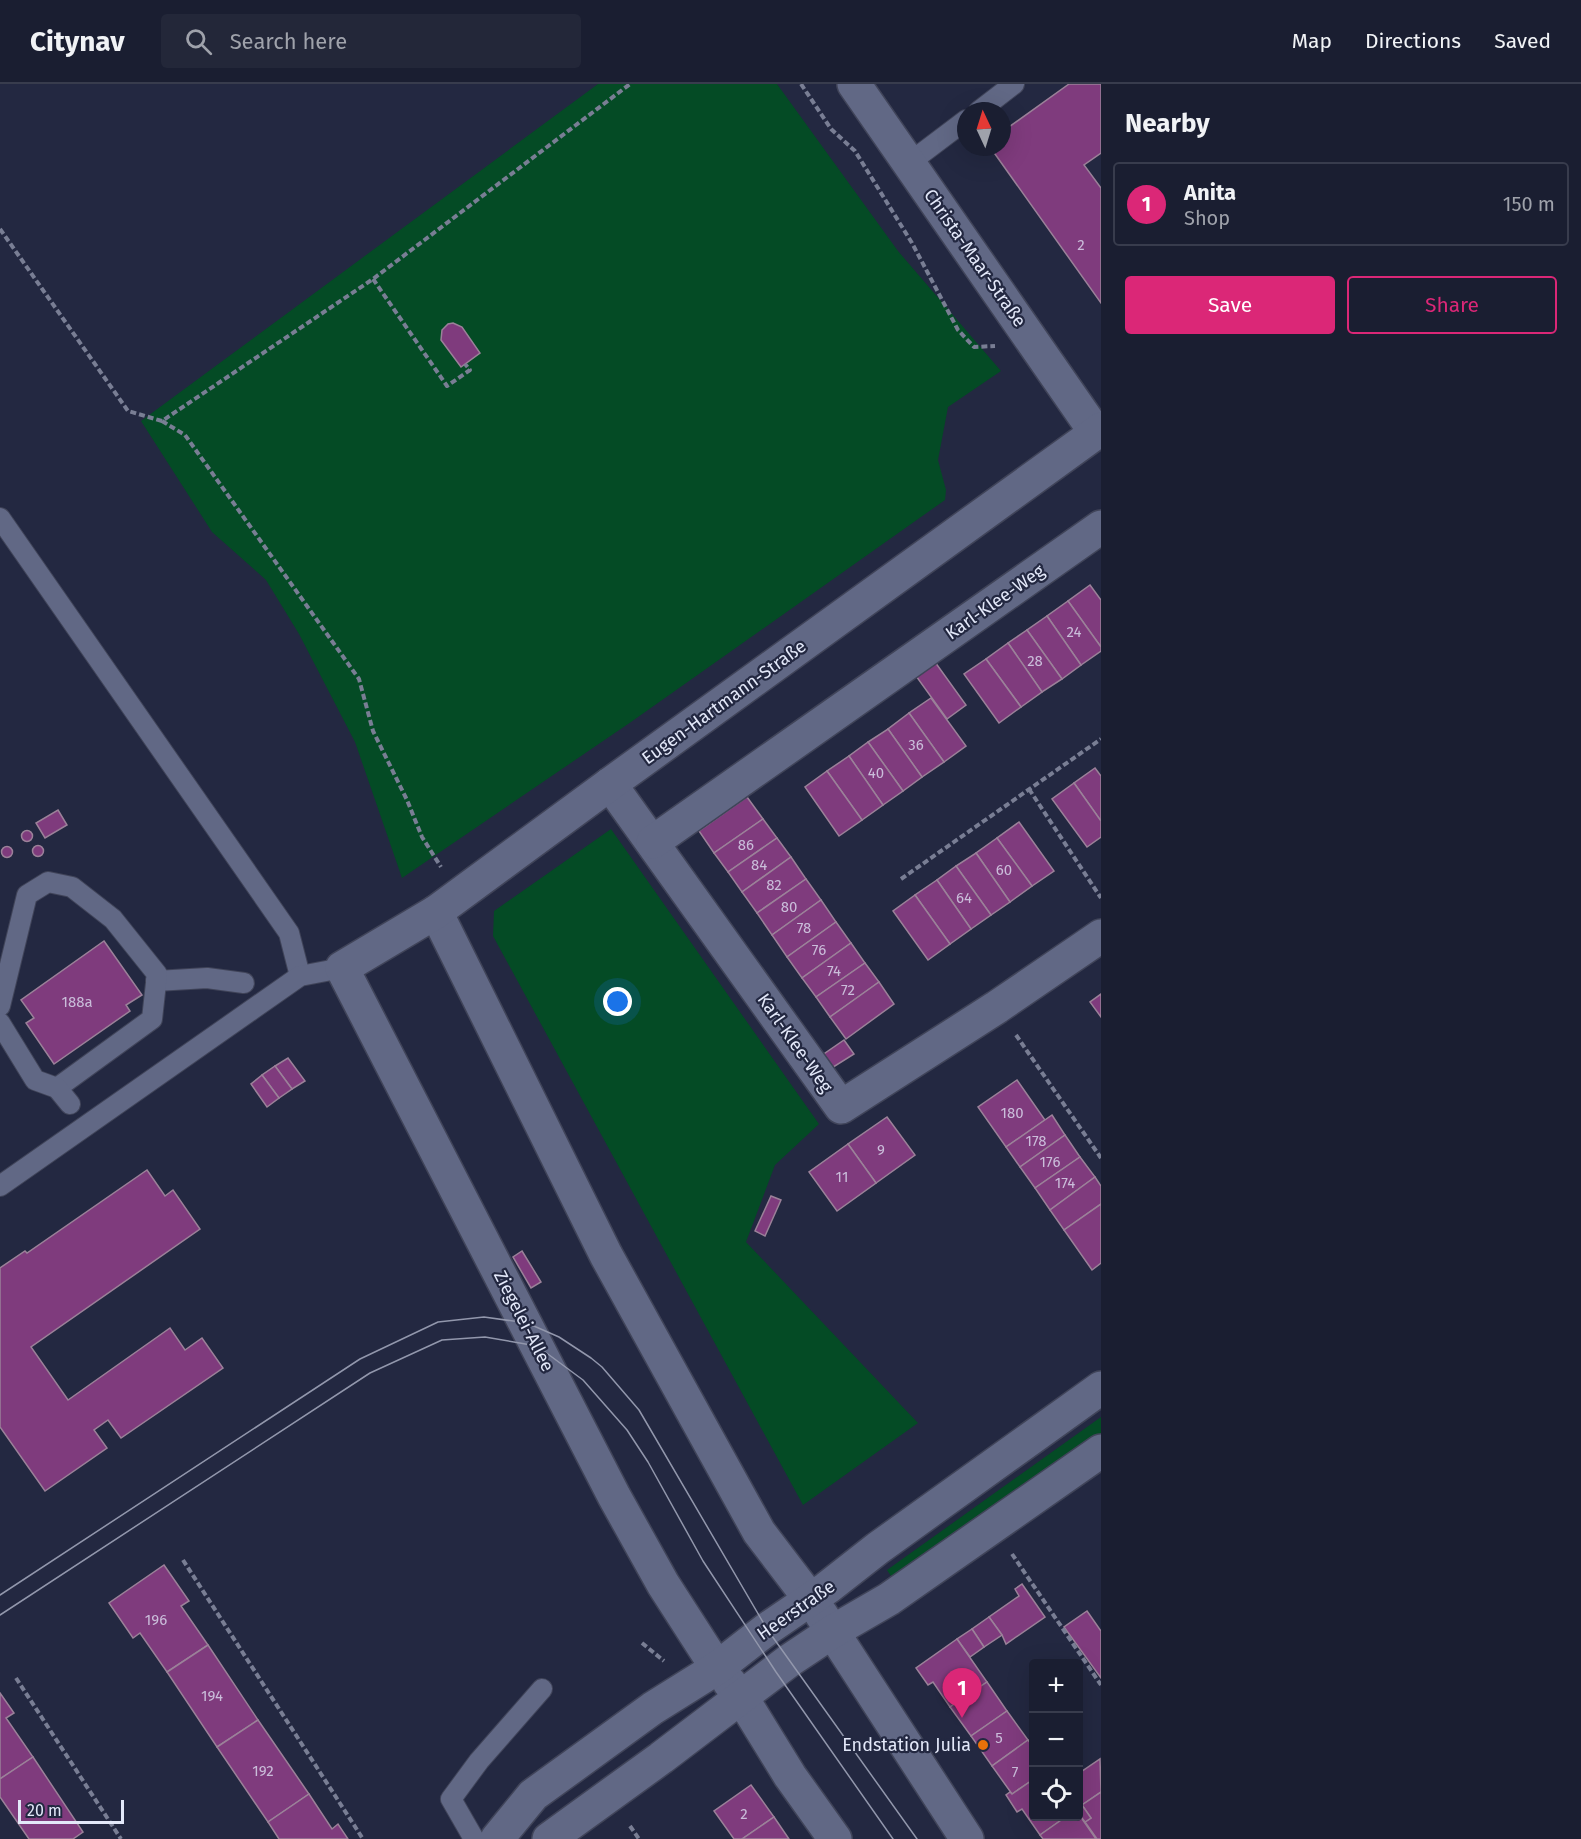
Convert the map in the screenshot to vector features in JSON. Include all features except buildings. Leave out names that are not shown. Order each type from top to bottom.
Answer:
[{"type":"street","name":"Christa-Maar-Straße","points":[[854,84],[1034,344],[1098,431]]},
{"type":"street","name":"Eugen-Hartmann-Straße","points":[[342,968],[448,903],[1098,431]]},
{"type":"street","name":"Karl-Klee-Weg","points":[[653,842],[1101,527]]},
{"type":"street","name":"Karl-Klee-Weg","points":[[610,784],[841,1107],[997,1007],[1101,936]]},
{"type":"street","points":[[448,903],[606,1255],[759,1532],[810,1599],[967,1839]]},
{"type":"street","name":"Ziegelei-Allee","points":[[342,968],[614,1497],[663,1584],[717,1668],[742,1698],[790,1776],[835,1839]]},
{"type":"street","name":"Heerstraße","points":[[498,1839],[533,1795],[653,1708],[717,1668],[767,1629],[1101,1388]]},
{"type":"street","name":"Heerstraße","points":[[549,1839],[742,1698],[789,1660],[889,1599],[1101,1451]]},
{"type":"lane","points":[[991,102],[1014,84]]},
{"type":"lane","points":[[909,163],[957,127]]},
{"type":"lane","points":[[0,518],[289,933],[300,976]]},
{"type":"lane","points":[[0,1006],[27,895],[48,882],[72,887],[113,919],[157,974],[152,1019],[64,1096],[35,1080],[0,1023]]},
{"type":"lane","points":[[0,1185],[300,976],[342,968]]},
{"type":"lane","points":[[156,981],[207,978],[244,983]]},
{"type":"lane","points":[[474,1839],[451,1799],[479,1761],[542,1689]]},
{"type":"path","points":[[162,421],[373,279],[630,84]]},
{"type":"path","points":[[801,84],[831,129],[855,151],[912,243],[958,330],[974,347],[1034,344]]},
{"type":"path","points":[[0,229],[129,411],[162,421],[186,435],[359,679],[373,732],[407,800],[448,903]]},
{"type":"path","points":[[373,279],[447,386],[470,370],[465,364]]},
{"type":"path","points":[[901,879],[1101,739]]},
{"type":"path","points":[[1029,789],[1101,898]]},
{"type":"path","points":[[997,1007],[1101,1158]]},
{"type":"path","points":[[1011,1553],[1101,1685]]},
{"type":"path","points":[[183,1560],[363,1839]]},
{"type":"path","points":[[16,1678],[121,1839]]},
{"type":"path","points":[[630,1826],[639,1839]]},
{"type":"green space","points":[[598,84],[777,84],[898,251],[1001,371],[948,407],[938,460],[946,490],[945,500],[631,722],[402,878],[355,742],[299,634],[266,580],[212,532],[141,421]]},
{"type":"green space","points":[[611,829],[819,1124],[775,1165],[746,1242],[918,1423],[803,1505],[493,936],[494,911]]},
{"type":"green space","points":[[1101,1417],[1101,1433],[893,1579],[887,1570]]},
{"type":"tram line","points":[[0,1595],[360,1359],[438,1322],[484,1317],[527,1323],[559,1337],[591,1358],[602,1367],[639,1410],[767,1629],[917,1839]]},
{"type":"tram line","points":[[0,1615],[370,1373],[442,1340],[485,1337],[537,1346],[583,1380],[627,1430],[648,1462],[703,1561],[776,1672],[893,1839]]},
{"type":"place","name":"Anita","points":[[962,1718]]},
{"type":"place","name":"Endstation Julia","points":[[983,1745]]}]
